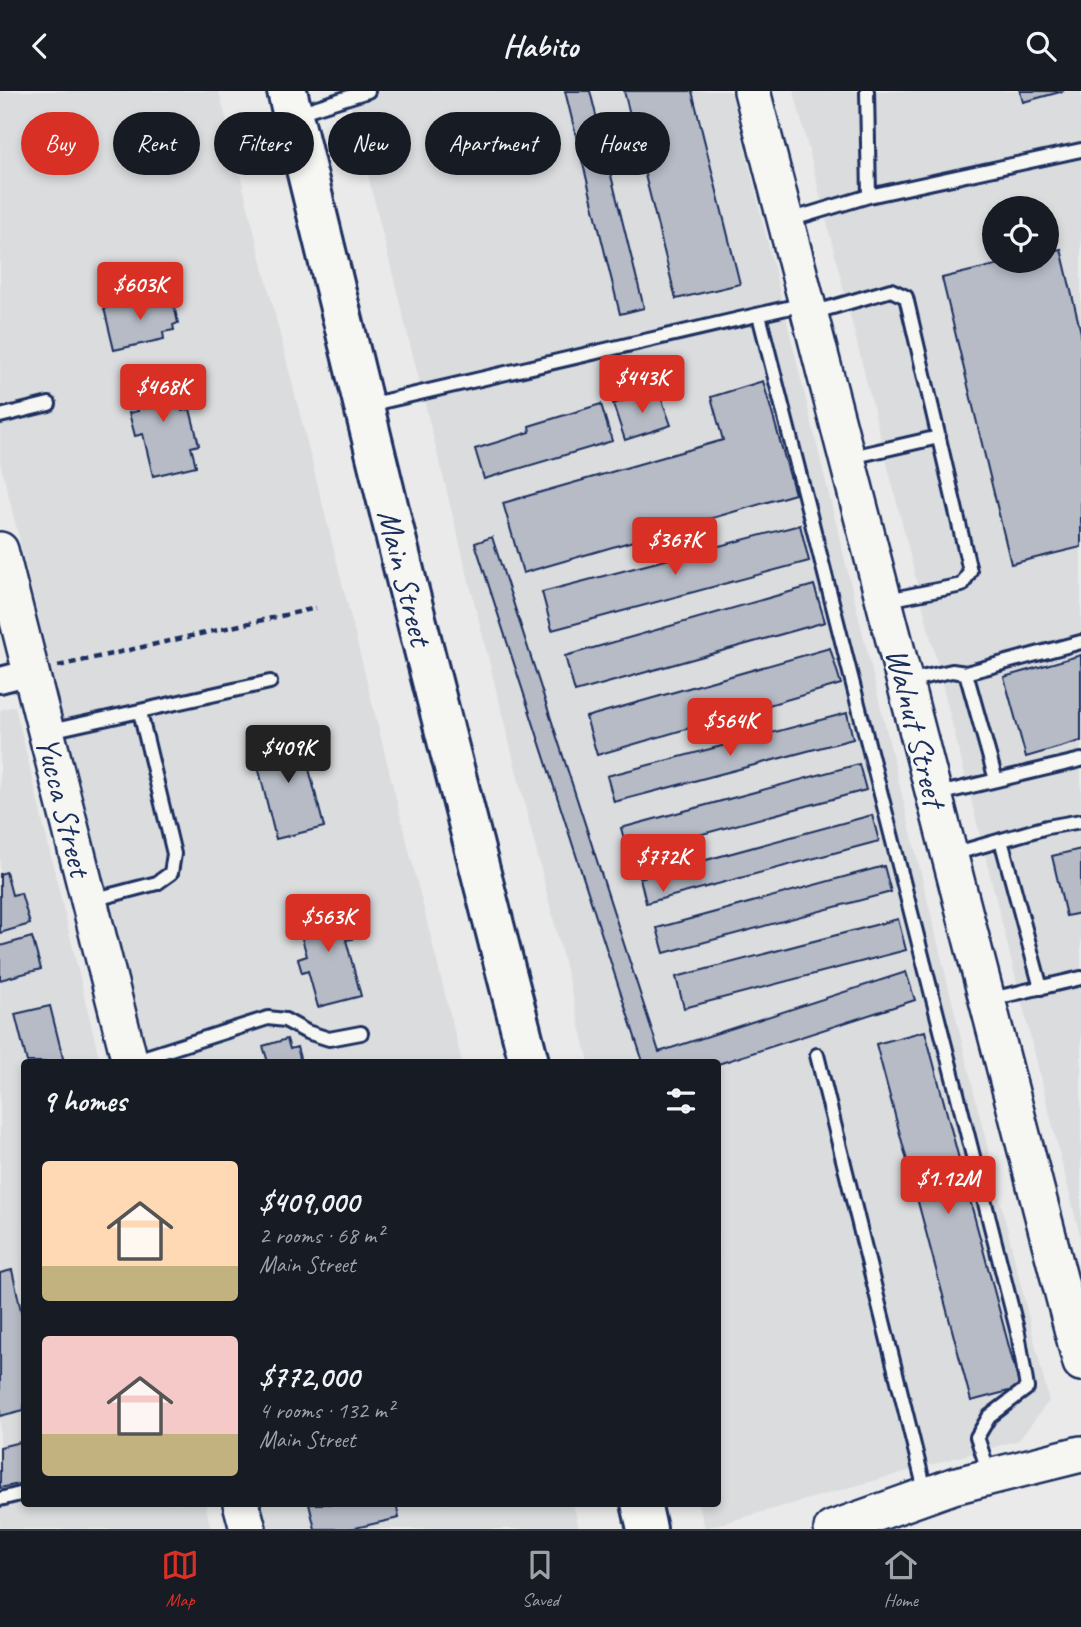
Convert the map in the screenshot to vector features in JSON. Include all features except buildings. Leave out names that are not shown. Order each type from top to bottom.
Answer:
[{"type":"main road","name":"Main Street","points":[[290,103],[528,1059]]},
{"type":"main road","points":[[642,1507],[647,1529]]},
{"type":"street","name":"Walnut Street","points":[[752,91],[1081,1363]]},
{"type":"street","name":"Yucca Street","points":[[0,550],[15,676],[46,732],[129,1059]]},
{"type":"street","points":[[832,1529],[926,1495],[1081,1454]]},
{"type":"street","points":[[242,1507],[248,1529]]},
{"type":"lane","points":[[290,103],[368,91]]},
{"type":"lane","points":[[867,91],[869,196]]},
{"type":"lane","points":[[786,221],[869,196],[1081,151]]},
{"type":"lane","points":[[364,406],[759,315],[808,309],[891,290],[906,297],[970,571],[962,585],[884,601]]},
{"type":"lane","points":[[759,315],[1018,1333],[1027,1388],[989,1417],[977,1437],[990,1477]]},
{"type":"lane","points":[[0,416],[49,404]]},
{"type":"lane","points":[[847,458],[939,437]]},
{"type":"lane","points":[[905,681],[951,671],[966,673],[1081,642]]},
{"type":"lane","points":[[966,673],[996,780]]},
{"type":"lane","points":[[46,732],[270,682]]},
{"type":"lane","points":[[89,901],[156,883],[171,873],[174,853],[140,712]]},
{"type":"lane","points":[[934,795],[1081,759]]},
{"type":"lane","points":[[949,855],[1081,821]]},
{"type":"lane","points":[[1001,840],[1041,988]]},
{"type":"lane","points":[[987,1000],[1081,978]]},
{"type":"lane","points":[[139,1059],[268,1018],[285,1020],[307,1032],[330,1039],[361,1033]]},
{"type":"lane","points":[[817,1055],[926,1495]]},
{"type":"lane","points":[[0,1499],[21,1494]]},
{"type":"path","points":[[15,676],[316,608]]},
{"type":"shaded area","points":[[0,91],[219,91],[224,112],[214,112],[214,175],[240,175],[461,1059],[147,1059],[0,461]]},
{"type":"shaded area","points":[[347,91],[731,91],[1049,1401],[1019,1440],[705,1528],[699,1507],[721,1507],[721,1059],[588,1059],[368,175],[411,175],[411,112],[352,112]]},
{"type":"shaded area","points":[[794,91],[1081,91],[1081,1239]]},
{"type":"shaded area","points":[[15,706],[99,1059],[21,1059],[21,1507],[206,1507],[211,1529],[0,1529],[0,710]]},
{"type":"shaded area","points":[[258,1507],[574,1507],[579,1529],[264,1529]]}]
